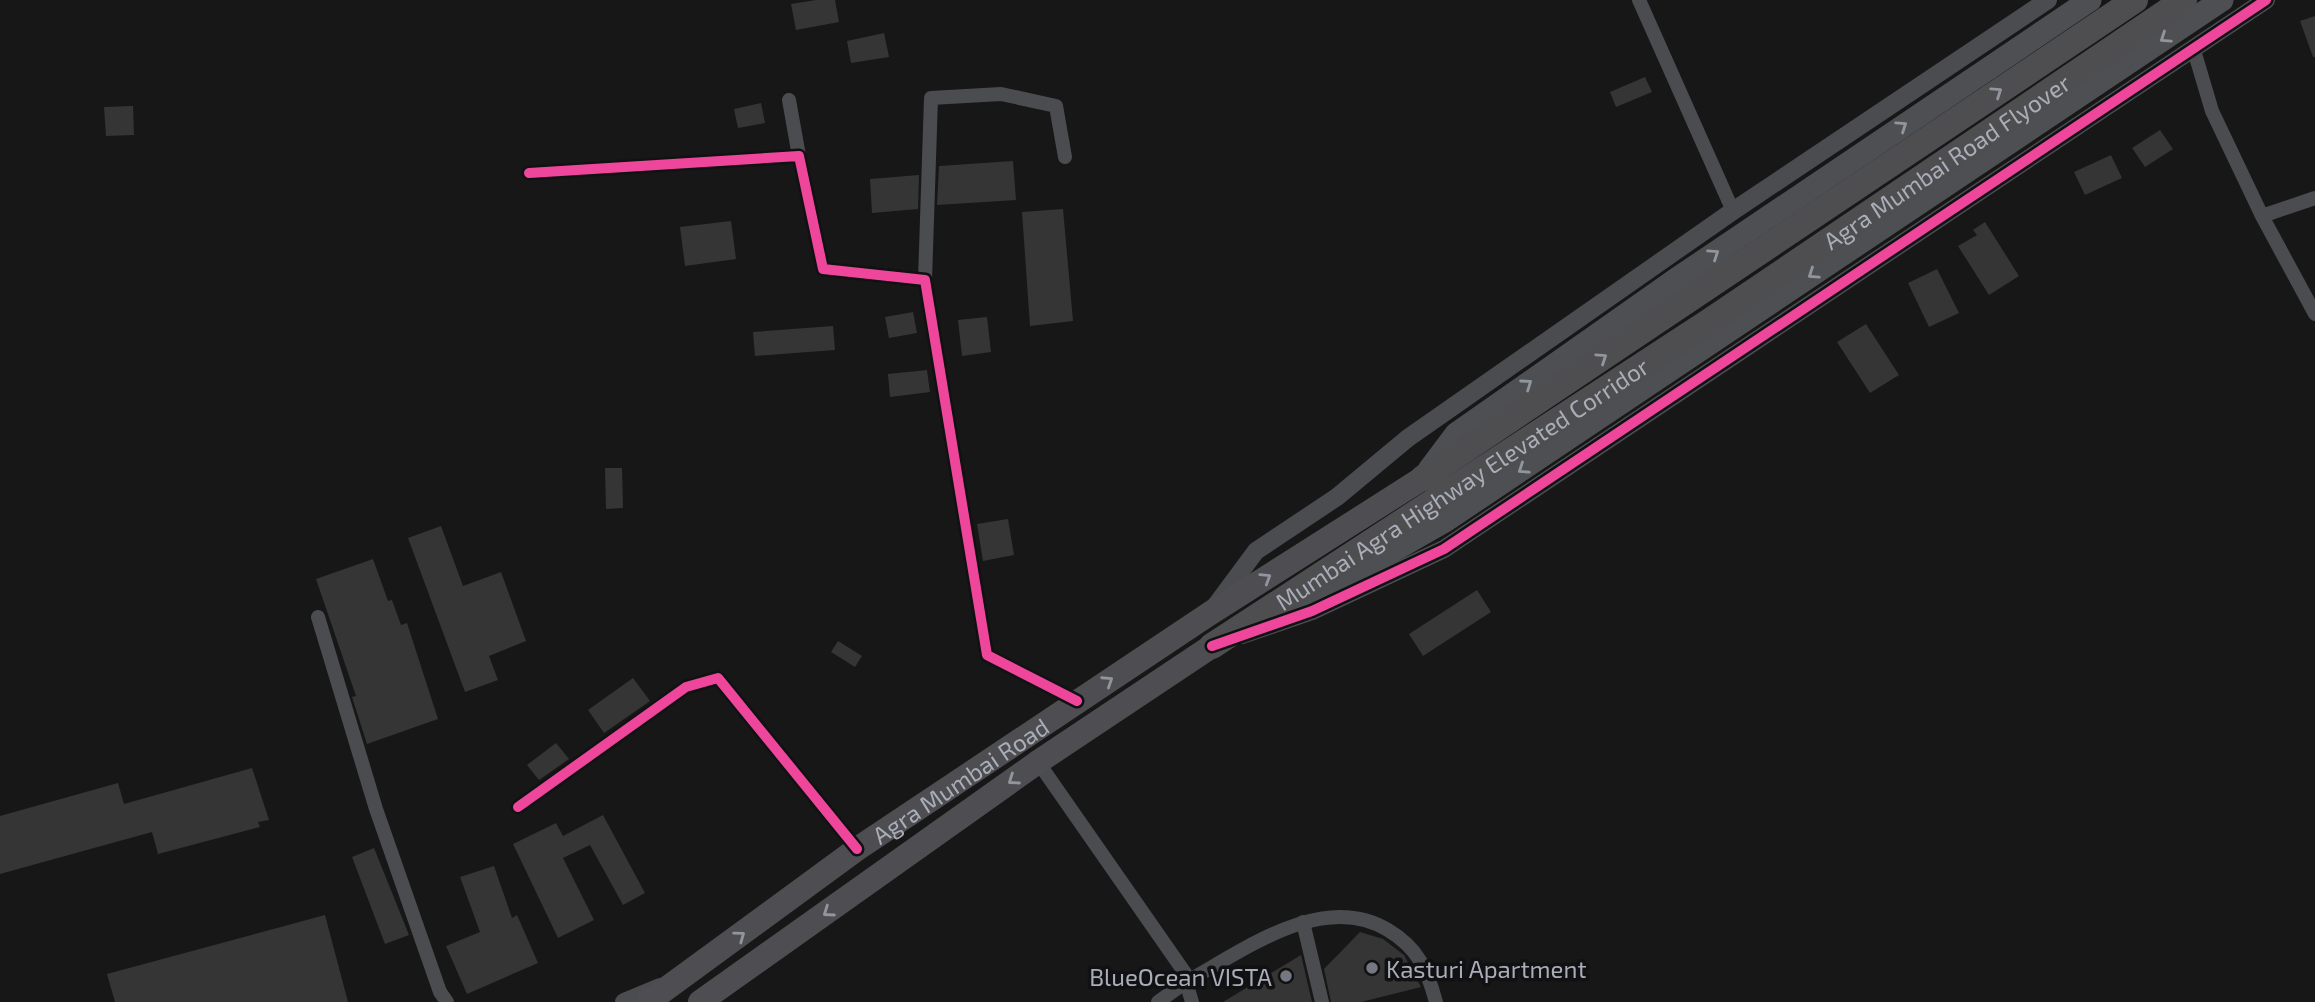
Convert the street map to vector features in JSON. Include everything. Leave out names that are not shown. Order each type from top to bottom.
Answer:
[{"type":"highway","name":"Agra Mumbai Road Flyover","points":[[1696,294],[2135,0]]},
{"type":"highway","name":"Agra Mumbai Road Flyover","points":[[1710,321],[2184,0]]},
{"type":"highway","name":"Mumbai Agra Highway Elevated Corridor","points":[[1423,478],[1696,294]]},
{"type":"highway","name":"Mumbai Agra Highway Elevated Corridor","points":[[1212,646],[1710,321]]},
{"type":"highway","name":"Agra Mumbai Road","points":[[648,1002],[857,849],[1209,614],[1423,478]]},
{"type":"highway","name":"Agra Mumbai Road","points":[[700,1002],[1038,762],[1212,646]]},
{"type":"main road","points":[[1423,478],[1456,434],[1678,278],[2090,0]]},
{"type":"main road","points":[[1275,603],[1326,589],[1445,521],[2222,0]]},
{"type":"street","points":[[1639,0],[1733,211]]},
{"type":"street","points":[[1209,614],[1256,551],[1337,497],[1408,438],[1733,211],[2048,0]]},
{"type":"street","points":[[1212,646],[1312,611],[1444,549],[2266,0]]},
{"type":"street","points":[[2193,47],[2212,111],[2262,216],[2315,314]]},
{"type":"street","points":[[1065,157],[1056,106],[1001,94],[931,98],[926,280],[988,655],[1077,701]]},
{"type":"street","points":[[789,100],[823,269],[926,280]]},
{"type":"street","points":[[529,173],[799,156]]},
{"type":"street","points":[[2262,216],[2315,198]]},
{"type":"street","points":[[318,617],[376,809],[440,992],[447,1002]]},
{"type":"street","points":[[518,807],[687,688],[718,678],[857,849]]},
{"type":"street","points":[[1038,762],[1178,962],[1185,973],[1192,1002]]},
{"type":"street","points":[[1158,1002],[1186,982],[1263,939],[1303,922],[1347,915],[1377,923],[1407,941],[1427,968],[1436,1002]]},
{"type":"street","points":[[1303,922],[1322,1002]]},
{"type":"street","points":[[624,1002],[685,976]]},
{"type":"building","points":[[835,0],[839,22],[796,30],[791,4]]},
{"type":"building","points":[[2315,16],[2315,57],[2313,57],[2300,21]]},
{"type":"building","points":[[884,33],[889,57],[851,63],[847,41]]},
{"type":"building","points":[[1645,77],[1652,92],[1616,107],[1610,92]]},
{"type":"building","points":[[761,103],[765,123],[738,128],[734,109]]},
{"type":"building","points":[[133,106],[134,135],[106,136],[104,107]]},
{"type":"building","points":[[2160,130],[2173,149],[2145,167],[2132,148]]},
{"type":"building","points":[[2111,155],[2122,178],[2085,195],[2074,172]]},
{"type":"building","points":[[1013,161],[1016,200],[937,205],[939,166]]},
{"type":"building","points":[[919,175],[918,209],[872,213],[870,179]]},
{"type":"building","points":[[1063,209],[1073,321],[1030,326],[1022,212]]},
{"type":"building","points":[[731,221],[736,259],[685,266],[680,227]]},
{"type":"building","points":[[1985,222],[2019,276],[1989,295],[1958,246],[1977,235],[1973,230]]},
{"type":"building","points":[[1937,269],[1959,313],[1929,327],[1908,283]]},
{"type":"building","points":[[913,312],[917,333],[889,338],[885,317]]},
{"type":"building","points":[[987,317],[991,352],[962,356],[958,320]]},
{"type":"building","points":[[1866,324],[1899,375],[1870,393],[1837,342]]},
{"type":"building","points":[[833,326],[835,350],[755,356],[753,332]]},
{"type":"building","points":[[927,370],[930,392],[890,397],[888,374]]},
{"type":"building","points":[[605,468],[622,468],[623,508],[606,509]]},
{"type":"building","points":[[1008,519],[1014,555],[983,561],[977,524]]},
{"type":"building","points":[[441,526],[463,586],[501,572],[526,641],[489,656],[498,680],[465,692],[408,538]]},
{"type":"building","points":[[373,559],[388,601],[392,600],[401,625],[407,623],[438,719],[367,744],[352,697],[356,696],[316,579]]},
{"type":"building","points":[[1477,590],[1491,612],[1423,656],[1409,634]]},
{"type":"building","points":[[838,641],[862,656],[855,667],[831,652]]},
{"type":"building","points":[[633,678],[650,701],[604,733],[588,710]]},
{"type":"building","points":[[556,743],[569,759],[539,780],[527,765]]},
{"type":"building","points":[[252,768],[269,820],[258,822],[260,827],[158,854],[152,832],[0,874],[0,816],[118,783],[124,804]]},
{"type":"building","points":[[603,815],[645,893],[623,905],[590,845],[563,858],[594,920],[558,938],[513,844],[556,823],[563,836]]},
{"type":"building","points":[[374,848],[409,935],[385,944],[352,857]]},
{"type":"building","points":[[494,866],[512,918],[517,915],[538,963],[467,994],[446,946],[480,932],[460,877]]},
{"type":"building","points":[[325,915],[348,1002],[115,1002],[107,974]]},
{"type":"building","name":"Kasturi Apartment","points":[[1360,932],[1383,939],[1404,955],[1421,987],[1361,1002],[1331,1002],[1324,969]]},
{"type":"building","name":"BlueOcean VISTA","points":[[1301,955],[1312,1002],[1223,1002]]},
{"type":"cycle path","points":[[1212,646],[1312,611],[1444,549],[2266,0]]},
{"type":"cycle path","points":[[529,173],[799,156],[823,269],[925,280],[987,655],[1077,701]]},
{"type":"cycle path","points":[[518,807],[686,687],[718,678],[857,849]]},
{"type":"place","name":"Kasturi Apartment","points":[[1372,968]]},
{"type":"place","name":"BlueOcean VISTA","points":[[1286,976]]}]
